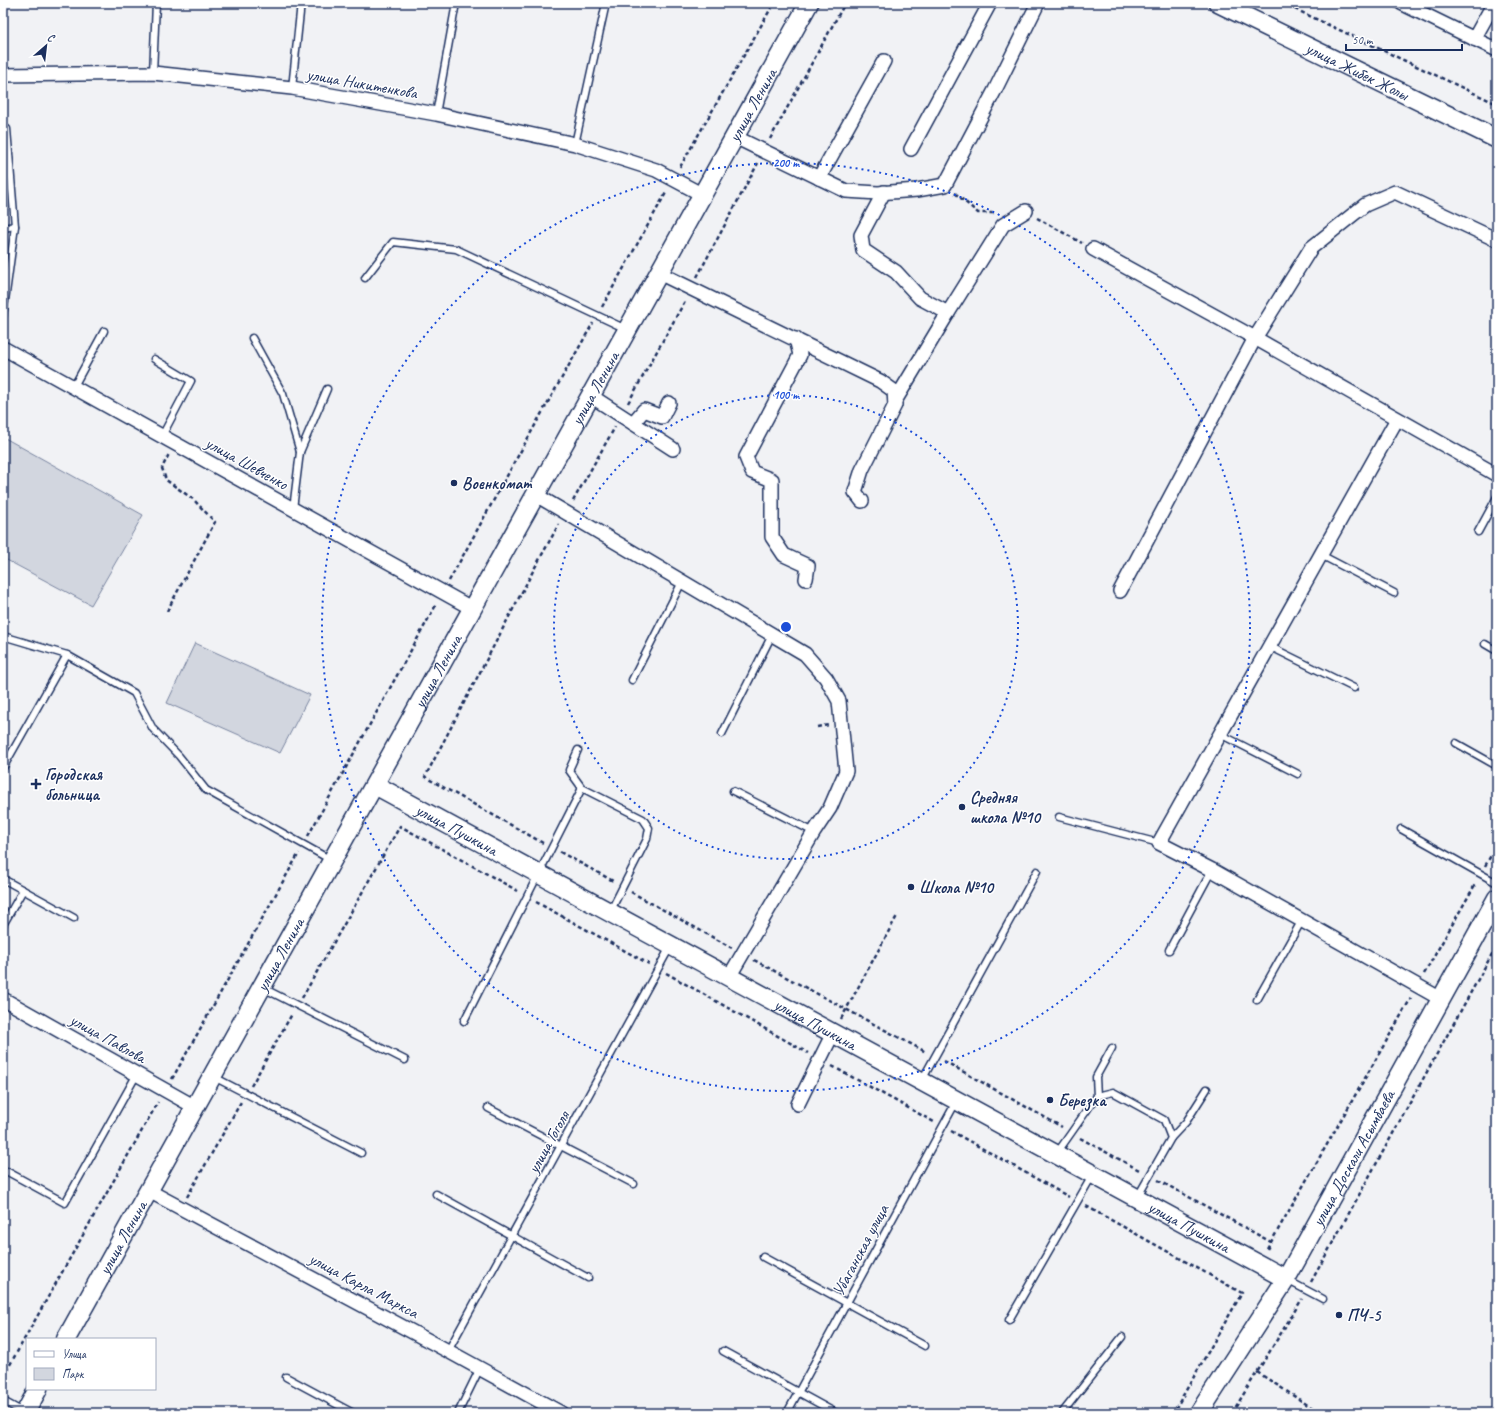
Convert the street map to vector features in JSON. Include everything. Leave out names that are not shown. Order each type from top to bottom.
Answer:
[{"type":"street","name":"улица Ленина","points":[[67,1338],[809,3]]},
{"type":"street","points":[[911,149],[990,3]]},
{"type":"street","points":[[735,137],[846,191],[884,192],[917,190],[944,185],[995,90],[1038,3]]},
{"type":"street","name":"улица Жибек Жолы","points":[[1218,3],[1497,139]]},
{"type":"street","points":[[1401,3],[1497,50]]},
{"type":"street","points":[[1474,39],[1494,3]]},
{"type":"street","points":[[819,178],[884,61]]},
{"type":"street","name":"улица Никитенкова","points":[[3,75],[153,73],[292,88],[436,114],[575,144],[656,170],[703,195]]},
{"type":"street","points":[[884,192],[862,234],[864,250],[896,272],[920,298],[948,313]]},
{"type":"street","points":[[1120,591],[1255,338],[1311,248],[1365,205],[1395,192],[1497,240]]},
{"type":"street","points":[[895,401],[1003,225],[1026,211]]},
{"type":"street","points":[[1093,249],[1255,338],[1497,475]]},
{"type":"street","points":[[659,273],[880,381],[894,391],[895,406],[862,470],[855,492],[862,501]]},
{"type":"street","points":[[796,339],[800,355],[746,458],[752,472],[772,480],[772,537],[784,555],[808,566],[806,580]]},
{"type":"street","name":"улица Шевченко","points":[[3,348],[473,608]]},
{"type":"street","points":[[591,396],[673,449]]},
{"type":"street","points":[[632,423],[644,410],[662,417],[669,403]]},
{"type":"street","points":[[1397,419],[1159,843],[1212,870],[1441,999]]},
{"type":"street","points":[[536,495],[805,654],[826,678],[839,701],[846,771],[830,808],[814,832],[729,977]]},
{"type":"street","name":"улица Пушкина","points":[[375,785],[1286,1279]]},
{"type":"street","name":"улица Доскали Асымбаева","points":[[1199,1413],[1286,1279],[1497,898]]},
{"type":"street","name":"улица Павлова","points":[[3,999],[195,1107]]},
{"type":"street","points":[[798,1104],[833,1033]]},
{"type":"street","name":"улица Карла Маркса","points":[[149,1190],[561,1413]]},
{"type":"street","points":[[25,1413],[37,1390]]},
{"type":"lane","points":[[153,73],[156,3]]},
{"type":"lane","points":[[292,88],[301,3]]},
{"type":"lane","points":[[436,114],[456,3]]},
{"type":"lane","points":[[575,144],[606,3]]},
{"type":"lane","points":[[3,316],[15,226],[7,130]]},
{"type":"lane","points":[[3,228],[15,226]]},
{"type":"lane","points":[[365,278],[393,242],[456,249],[628,330]]},
{"type":"lane","points":[[74,388],[104,331]]},
{"type":"lane","points":[[252,338],[283,394],[300,452]]},
{"type":"lane","points":[[154,359],[191,381],[162,436]]},
{"type":"lane","points":[[293,509],[300,452],[327,389]]},
{"type":"lane","points":[[1478,532],[1497,497]]},
{"type":"lane","points":[[1321,555],[1394,593]]},
{"type":"lane","points":[[632,680],[682,582]]},
{"type":"lane","points":[[722,734],[772,635]]},
{"type":"lane","points":[[3,636],[67,655],[134,693],[153,728],[179,756],[206,790],[333,861]]},
{"type":"lane","points":[[1485,644],[1497,651]]},
{"type":"lane","points":[[1269,646],[1354,688]]},
{"type":"lane","points":[[3,768],[67,655]]},
{"type":"lane","points":[[1220,734],[1298,774]]},
{"type":"lane","points":[[1456,744],[1497,766]]},
{"type":"lane","points":[[578,750],[569,770],[582,788],[643,820],[649,828],[647,839],[610,913]]},
{"type":"lane","points":[[464,1021],[582,788]]},
{"type":"lane","points":[[733,791],[814,832]]},
{"type":"lane","points":[[1059,817],[1159,843]]},
{"type":"lane","points":[[1401,829],[1497,883]]},
{"type":"lane","points":[[1169,950],[1212,870]]},
{"type":"lane","points":[[922,1082],[1037,871]]},
{"type":"lane","points":[[3,879],[74,918]]},
{"type":"lane","points":[[3,925],[23,890]]},
{"type":"lane","points":[[1256,1000],[1302,920]]},
{"type":"lane","name":"улица Гоголя","points":[[448,1351],[671,946]]},
{"type":"lane","points":[[262,987],[406,1060]]},
{"type":"lane","points":[[1056,1155],[1097,1096],[1096,1077],[1112,1048]]},
{"type":"lane","points":[[8,1172],[65,1203],[136,1074]]},
{"type":"lane","points":[[212,1077],[361,1153]]},
{"type":"lane","points":[[1137,1198],[1171,1138],[1186,1122],[1207,1089]]},
{"type":"lane","points":[[1097,1096],[1113,1092],[1164,1120],[1171,1138]]},
{"type":"lane","name":"Убаганская улица","points":[[787,1413],[956,1100]]},
{"type":"lane","points":[[488,1108],[634,1184]]},
{"type":"lane","points":[[1009,1320],[1092,1174]]},
{"type":"lane","points":[[436,1194],[588,1278]]},
{"type":"lane","points":[[763,1257],[925,1346]]},
{"type":"lane","points":[[1286,1279],[1323,1300]]},
{"type":"lane","points":[[1062,1413],[1122,1337]]},
{"type":"lane","points":[[723,1351],[836,1413]]},
{"type":"lane","points":[[458,1413],[480,1368]]},
{"type":"lane","points":[[286,1378],[352,1413]]},
{"type":"lane","points":[[3,1401],[25,1413]]},
{"type":"path","points":[[677,173],[774,3]]},
{"type":"path","points":[[731,947],[425,777],[533,571],[657,353],[764,151],[845,3]]},
{"type":"path","points":[[1282,3],[1497,104]]},
{"type":"path","points":[[944,185],[978,213],[998,212]]},
{"type":"path","points":[[601,308],[669,187]]},
{"type":"path","points":[[1026,211],[1093,249]]},
{"type":"path","points":[[447,585],[593,322]]},
{"type":"path","points":[[167,611],[215,522],[193,499],[166,480],[162,468],[174,443]]},
{"type":"path","points":[[310,833],[439,599]]},
{"type":"path","points":[[181,1208],[400,826],[820,1060],[1242,1292],[1173,1413]]},
{"type":"path","points":[[1267,1249],[1497,845]]},
{"type":"path","points":[[3,1377],[297,856]]},
{"type":"path","points":[[833,1033],[897,916]]},
{"type":"path","points":[[1232,1413],[1306,1291],[1497,945]]},
{"type":"path","points":[[754,960],[935,1057],[1271,1242]]},
{"type":"path","points":[[1257,1372],[1320,1413]]},
{"type":"green space","points":[[3,437],[143,515],[91,605],[3,558]]},
{"type":"green space","points":[[195,643],[310,695],[280,753],[167,703]]},
{"type":"place","name":"Военкомат","points":[[454,483]]},
{"type":"place","name":"Городская больница","points":[[36,784]]},
{"type":"place","name":"Средняя школа №10","points":[[962,807]]},
{"type":"place","name":"Школа №10","points":[[911,887]]},
{"type":"place","name":"Березка","points":[[1050,1100]]},
{"type":"place","name":"ПЧ-5","points":[[1339,1315]]}]
